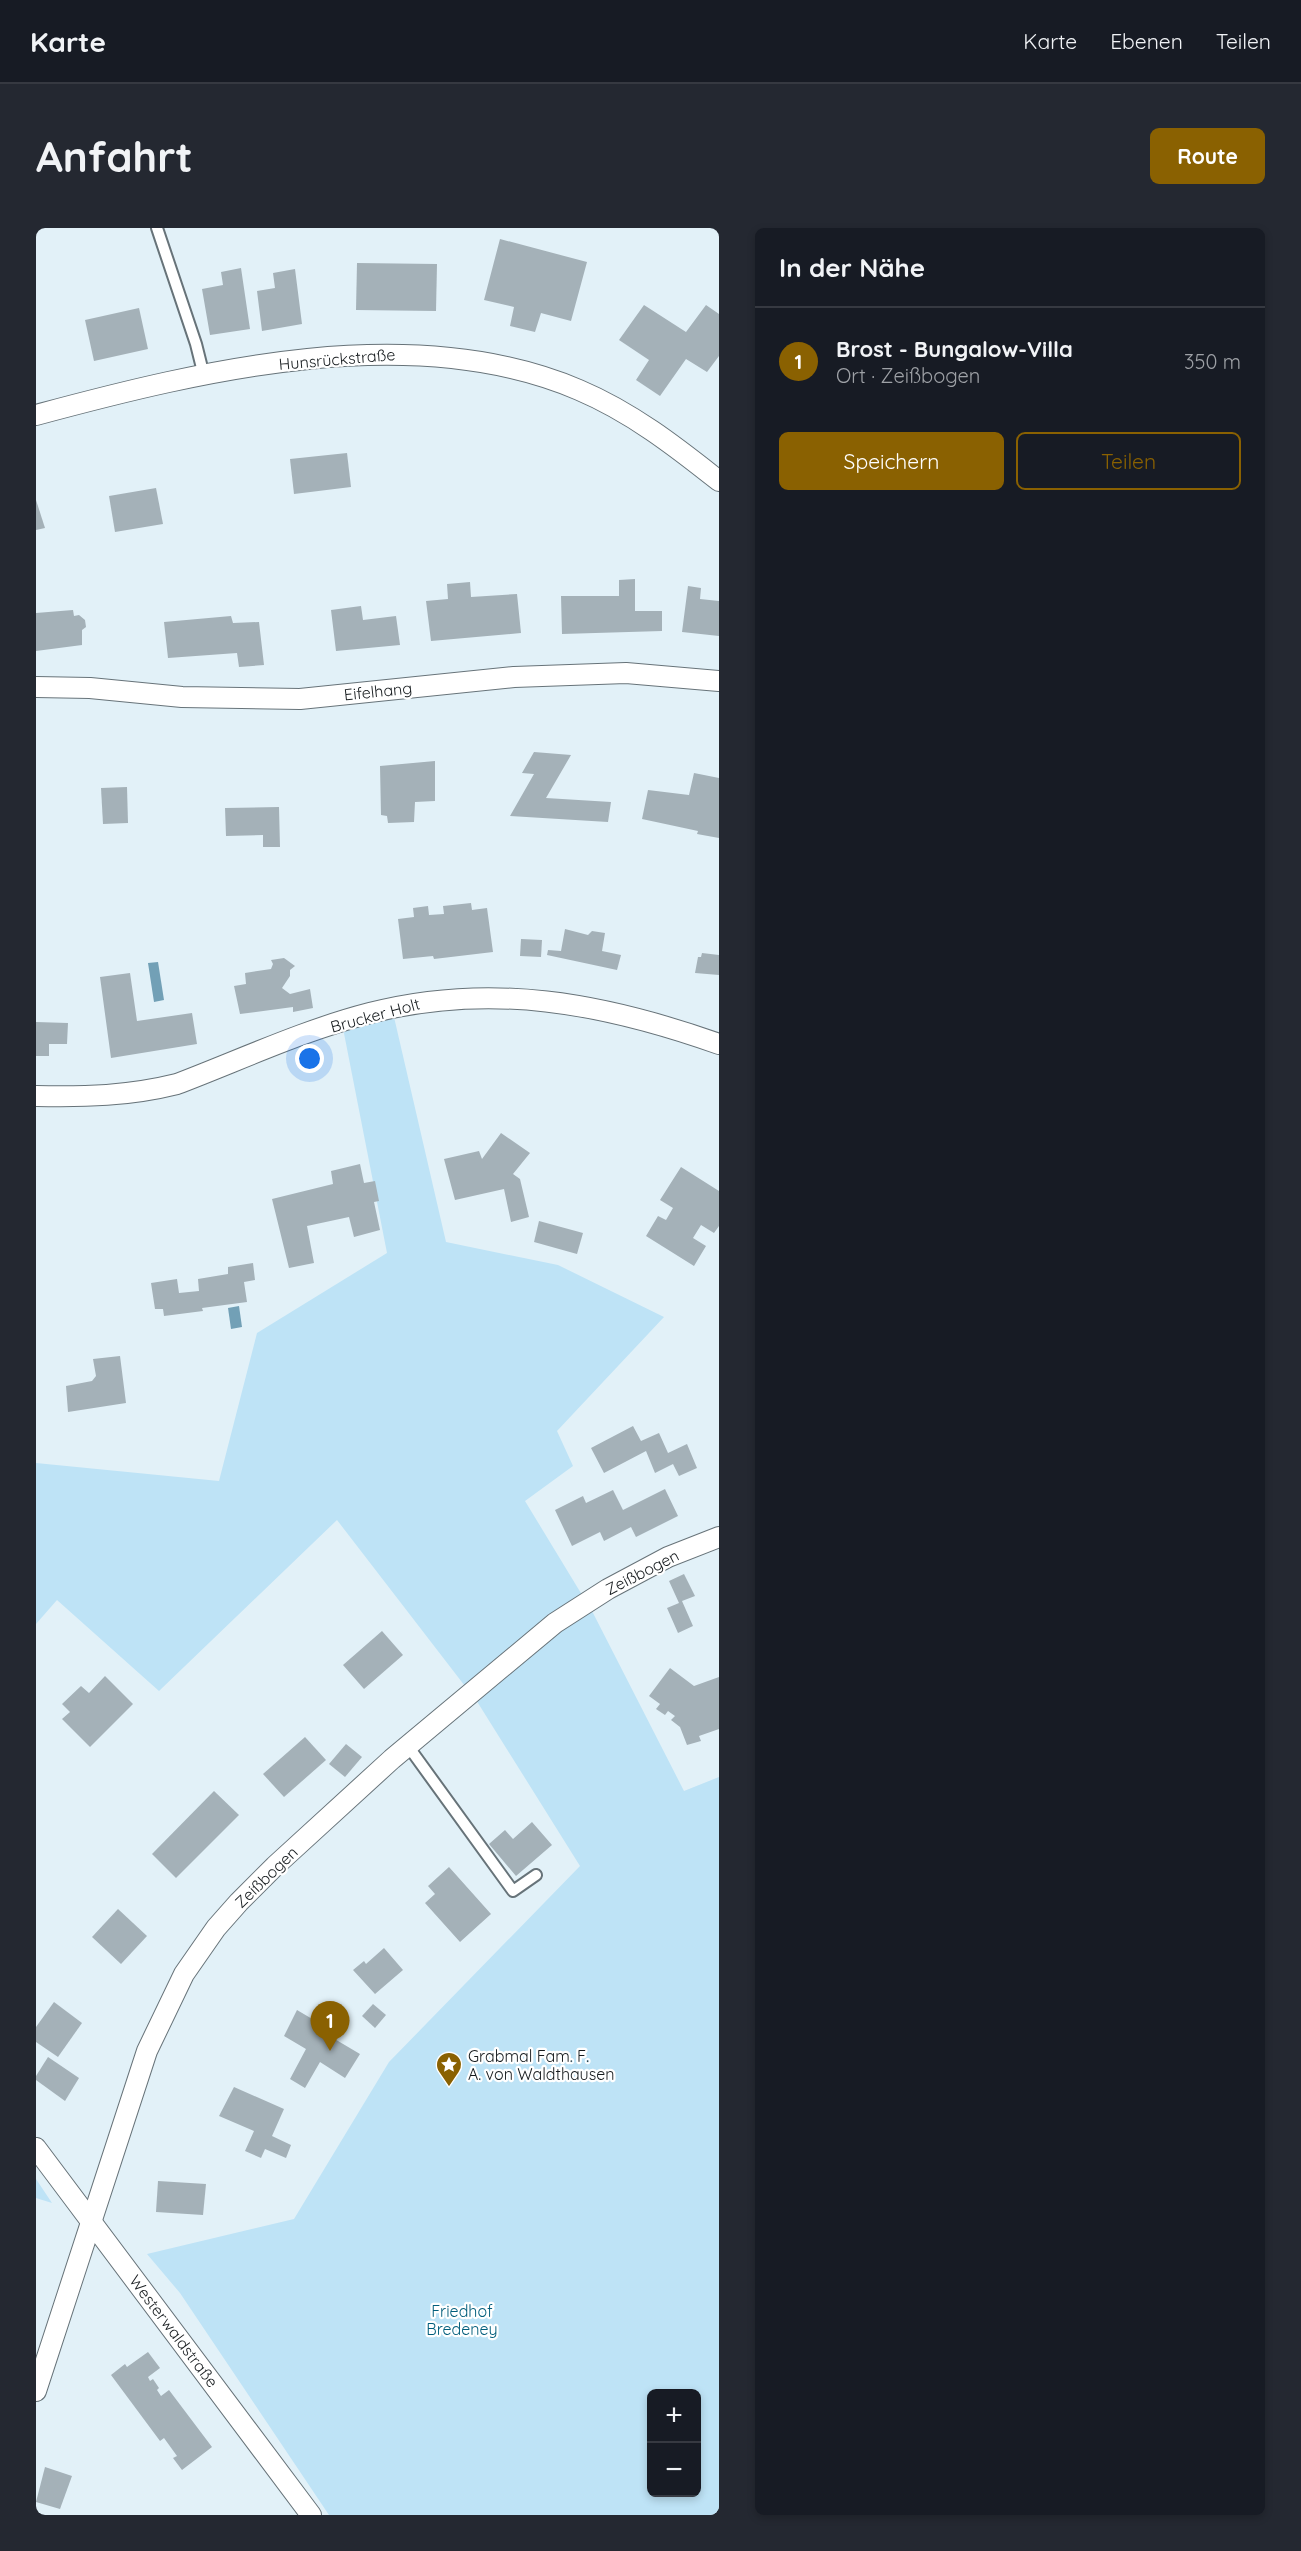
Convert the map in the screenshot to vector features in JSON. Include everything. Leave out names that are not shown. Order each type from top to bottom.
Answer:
[{"type":"street","name":"Hunsrückstraße","points":[[36,415],[204,376],[322,357],[356,354],[433,356],[492,364],[534,374],[578,389],[617,408],[651,430],[719,481]]},
{"type":"street","name":"Eifelhang","points":[[36,687],[90,688],[182,697],[300,699],[514,676],[626,673],[719,681]]},
{"type":"street","name":"Brucker Holt","points":[[36,1096],[89,1098],[149,1091],[177,1084],[368,1013],[425,1001],[484,997],[529,998],[575,1004],[680,1031],[719,1044]]},
{"type":"street","name":"Zeißbogen","points":[[36,2391],[147,2051],[172,1995],[200,1949],[239,1902],[408,1746],[555,1623],[608,1589],[668,1557],[719,1537]]},
{"type":"street","name":"Westerwaldstraße","points":[[36,2148],[311,2515]]},
{"type":"lane","points":[[157,228],[196,344],[204,376]]},
{"type":"lane","points":[[408,1746],[513,1891],[536,1875]]},
{"type":"green space","name":"Friedhof Bredeney","points":[[394,1017],[446,1242],[558,1265],[664,1317],[557,1431],[573,1466],[525,1501],[593,1613],[684,1791],[719,1777],[719,2515],[329,2515],[180,2293],[147,2254],[294,2219],[389,2062],[580,1866],[478,1703],[337,1520],[159,1691],[57,1600],[36,1624],[36,1463],[219,1481],[257,1333],[387,1253],[341,1018]]},
{"type":"green space","points":[[36,2179],[52,2203],[36,2198]]},
{"type":"shaded area","points":[[158,962],[164,1000],[154,1002],[148,963]]},
{"type":"shaded area","points":[[239,1306],[242,1327],[231,1329],[228,1308]]},
{"type":"building","points":[[500,239],[587,262],[571,321],[541,313],[535,332],[510,326],[514,307],[484,300]]},
{"type":"building","points":[[357,263],[437,264],[436,311],[356,310]]},
{"type":"building","points":[[241,268],[250,329],[210,335],[202,289],[223,285],[221,272]]},
{"type":"building","points":[[295,269],[302,324],[262,331],[257,291],[275,288],[273,273]]},
{"type":"building","points":[[644,305],[686,332],[706,305],[719,314],[719,356],[707,372],[686,359],[660,396],[636,380],[649,360],[619,340]]},
{"type":"building","points":[[139,308],[148,349],[94,361],[85,320]]},
{"type":"building","points":[[347,453],[351,487],[294,494],[290,459]]},
{"type":"building","points":[[156,488],[163,524],[115,532],[109,496]]},
{"type":"building","points":[[36,500],[45,528],[36,530]]},
{"type":"building","points":[[635,579],[635,611],[662,611],[662,631],[562,634],[561,596],[619,596],[619,580]]},
{"type":"building","points":[[470,582],[471,597],[517,594],[521,633],[431,641],[426,601],[448,599],[447,584]]},
{"type":"building","points":[[688,586],[701,588],[700,599],[719,601],[719,636],[682,632]]},
{"type":"building","points":[[361,606],[363,620],[396,616],[400,645],[336,651],[331,610]]},
{"type":"building","points":[[73,610],[74,616],[79,615],[85,620],[86,627],[82,630],[82,645],[36,651],[36,613]]},
{"type":"building","points":[[231,616],[233,623],[259,622],[264,665],[239,667],[237,653],[168,658],[164,622]]},
{"type":"building","points":[[534,752],[571,755],[546,798],[611,802],[608,822],[510,816],[534,774],[522,773]]},
{"type":"building","points":[[435,761],[435,801],[415,802],[414,822],[388,823],[387,816],[381,815],[380,766]]},
{"type":"building","points":[[694,773],[719,778],[719,838],[642,819],[648,790],[689,795]]},
{"type":"building","points":[[127,787],[128,823],[103,824],[101,788]]},
{"type":"building","points":[[279,807],[280,847],[263,847],[263,835],[226,836],[225,808]]},
{"type":"building","points":[[471,903],[472,910],[487,908],[493,952],[434,959],[433,956],[403,959],[398,919],[414,917],[413,908],[428,906],[429,915],[444,914],[443,906]]},
{"type":"building","points":[[565,929],[588,935],[592,931],[605,933],[602,951],[621,955],[617,970],[547,955],[548,950],[561,951]]},
{"type":"building","points":[[521,939],[542,940],[541,957],[520,956]]},
{"type":"building","points":[[702,953],[719,955],[719,975],[695,973],[698,957],[701,957]]},
{"type":"building","points":[[284,958],[295,966],[290,970],[290,976],[282,988],[290,994],[310,989],[313,1008],[293,1012],[293,1007],[240,1014],[234,986],[246,984],[245,973],[271,969],[273,964],[271,960]]},
{"type":"building","points":[[130,973],[137,1021],[192,1013],[197,1044],[111,1058],[100,977]]},
{"type":"building","points":[[36,1022],[68,1023],[67,1044],[49,1044],[49,1056],[36,1056]]},
{"type":"building","points":[[501,1133],[530,1153],[513,1174],[520,1179],[529,1217],[511,1222],[504,1189],[455,1200],[444,1159],[479,1151],[482,1159]]},
{"type":"building","points":[[360,1164],[364,1183],[375,1181],[379,1201],[374,1202],[380,1230],[354,1237],[349,1217],[307,1226],[314,1263],[289,1268],[272,1199],[333,1184],[331,1171]]},
{"type":"building","points":[[681,1167],[719,1191],[719,1226],[714,1233],[701,1225],[693,1238],[706,1246],[694,1266],[646,1236],[658,1216],[666,1220],[673,1208],[660,1200]]},
{"type":"building","points":[[539,1221],[583,1233],[577,1254],[534,1242]]},
{"type":"building","points":[[253,1263],[255,1280],[244,1282],[247,1302],[164,1316],[163,1309],[155,1309],[151,1283],[177,1279],[179,1293],[199,1291],[198,1279],[228,1274],[228,1267]]},
{"type":"building","points":[[120,1356],[126,1403],[68,1412],[66,1386],[92,1381],[96,1376],[93,1359]]},
{"type":"building","points":[[633,1426],[641,1441],[659,1433],[668,1453],[687,1444],[697,1468],[679,1476],[673,1464],[655,1473],[646,1451],[604,1473],[591,1448]]},
{"type":"building","points":[[665,1489],[678,1516],[636,1537],[631,1527],[604,1541],[600,1532],[572,1546],[555,1510],[583,1496],[586,1503],[613,1490],[623,1510]]},
{"type":"building","points":[[684,1574],[695,1596],[682,1601],[693,1626],[678,1633],[667,1608],[679,1603],[669,1581]]},
{"type":"building","points":[[382,1631],[403,1655],[364,1689],[343,1665]]},
{"type":"building","points":[[670,1668],[694,1686],[719,1677],[719,1729],[699,1736],[701,1741],[687,1745],[680,1727],[671,1720],[675,1716],[668,1711],[665,1715],[656,1709],[660,1704],[649,1696]]},
{"type":"building","points":[[105,1676],[133,1704],[90,1747],[62,1719],[70,1712],[62,1704],[81,1686],[89,1693]]},
{"type":"building","points":[[305,1737],[326,1760],[284,1797],[263,1774]]},
{"type":"building","points":[[346,1744],[362,1757],[345,1777],[329,1764]]},
{"type":"building","points":[[214,1791],[239,1815],[176,1878],[152,1854]]},
{"type":"building","points":[[532,1822],[552,1845],[516,1876],[489,1844],[505,1830],[513,1839]]},
{"type":"building","points":[[449,1867],[491,1914],[460,1942],[425,1903],[435,1894],[428,1886]]},
{"type":"building","points":[[118,1909],[147,1936],[121,1964],[92,1937]]},
{"type":"building","points":[[384,1948],[403,1970],[375,1994],[353,1970],[364,1961],[366,1964]]},
{"type":"building","points":[[54,2002],[82,2023],[58,2057],[36,2042],[36,2027]]},
{"type":"building","points":[[373,2004],[386,2015],[375,2028],[362,2016]]},
{"type":"building","points":[[297,2010],[319,2023],[316,2028],[360,2054],[345,2078],[320,2062],[305,2088],[290,2079],[306,2049],[284,2036]]},
{"type":"building","points":[[48,2057],[79,2078],[65,2101],[36,2080],[36,2076]]},
{"type":"building","points":[[234,2087],[284,2109],[272,2136],[291,2145],[286,2158],[265,2149],[261,2158],[245,2151],[254,2131],[219,2116]]},
{"type":"building","points":[[158,2181],[206,2184],[203,2215],[156,2212]]},
{"type":"building","points":[[148,2352],[160,2368],[148,2377],[150,2381],[153,2379],[161,2396],[169,2390],[212,2447],[182,2470],[173,2458],[177,2456],[164,2438],[160,2441],[111,2375],[125,2364],[127,2367]]},
{"type":"building","points":[[45,2467],[72,2476],[60,2509],[36,2502]]},
{"type":"place","name":"Brost - Bungalow-Villa","points":[[330,2051]]},
{"type":"place","name":"Grabmal Fam. F. A. von Waldthausen","points":[[449,2088]]}]
